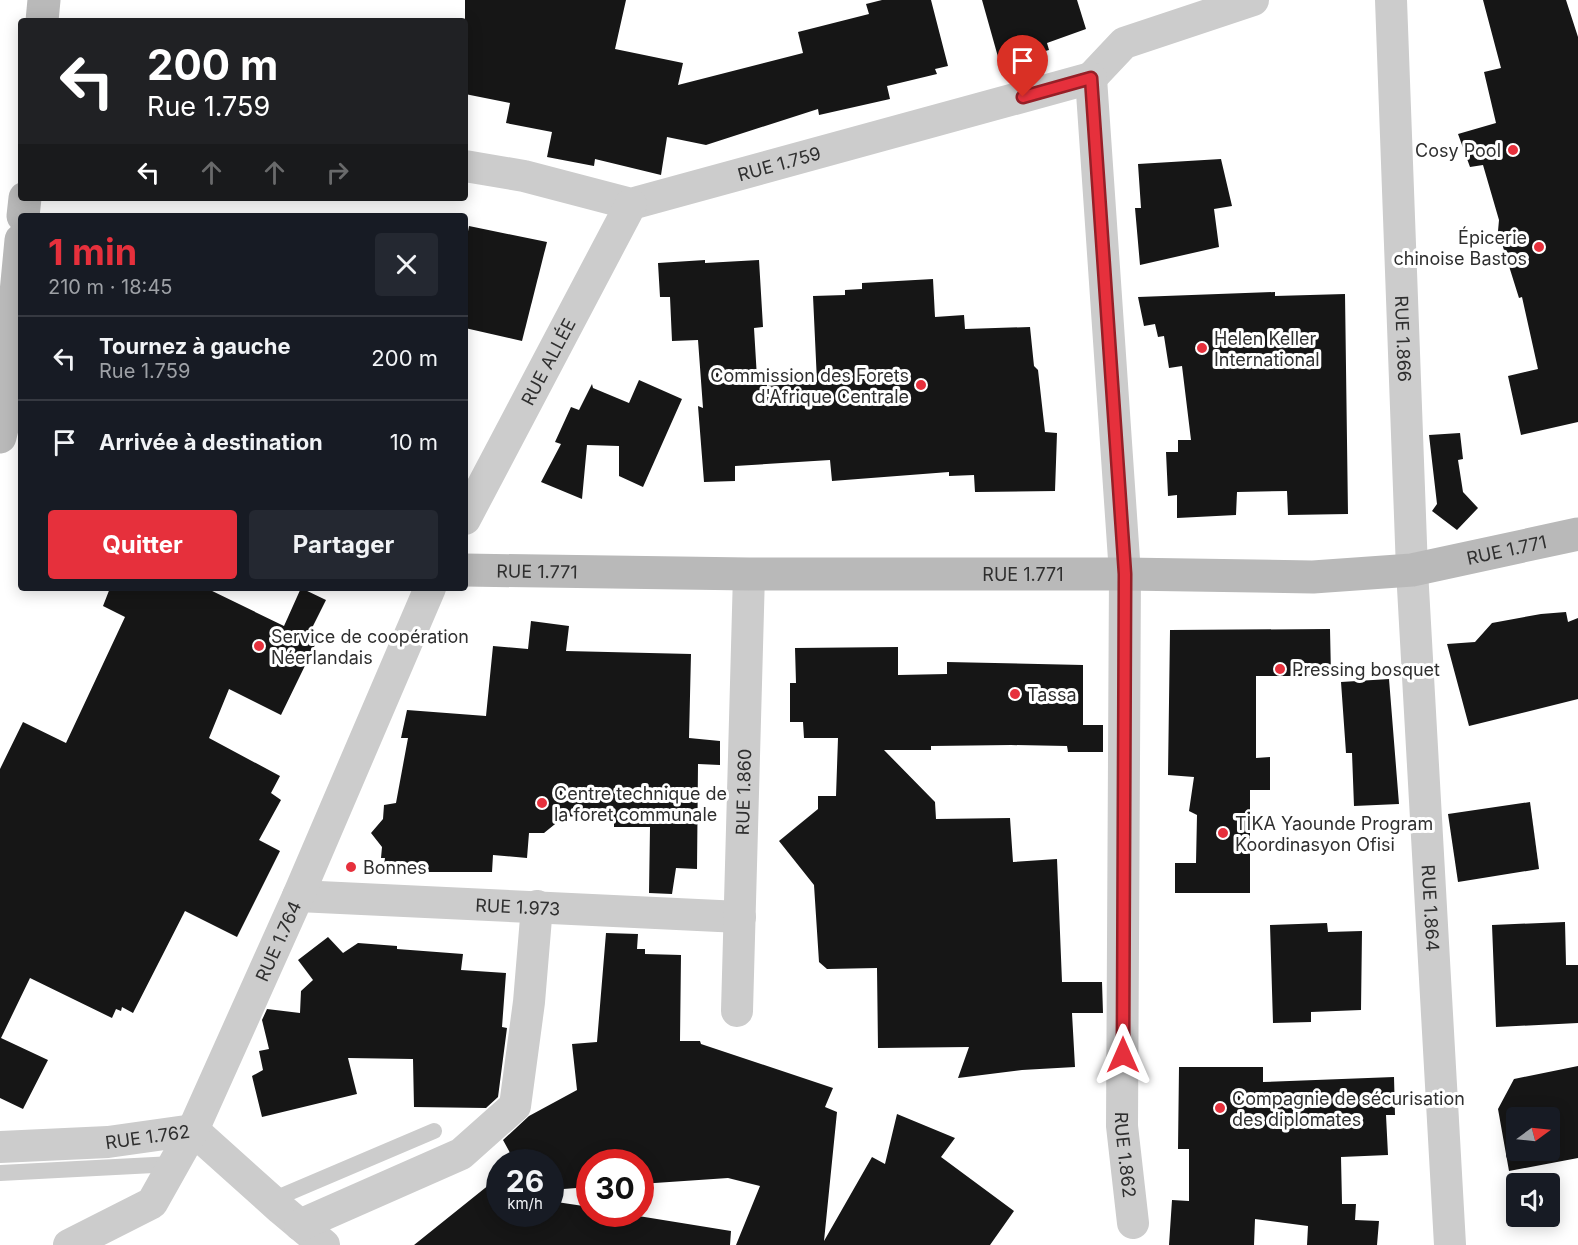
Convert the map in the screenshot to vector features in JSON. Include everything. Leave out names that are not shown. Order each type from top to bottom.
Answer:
[{"type":"street","points":[[42,18],[44,0]]},
{"type":"street","points":[[1091,78],[1124,43],[1252,0]]},
{"type":"street","name":"RUE 1.866","points":[[1391,0],[1412,570]]},
{"type":"street","name":"RUE 1.759","points":[[468,167],[524,176],[631,204],[1091,78]]},
{"type":"street","name":"RUE 1.862","points":[[1091,78],[1125,574],[1122,1126],[1133,1223]]},
{"type":"street","name":"RUE ALLÉE","points":[[468,513],[631,204]]},
{"type":"street","points":[[8,427],[18,283]]},
{"type":"street","name":"RUE 1.771","points":[[468,570],[1313,577],[1412,570],[1578,534]]},
{"type":"street","name":"RUE 1.864","points":[[1412,570],[1450,1245]]},
{"type":"street","name":"RUE 1.860","points":[[737,1011],[749,574]]},
{"type":"street","name":"RUE 1.764","points":[[69,1245],[152,1203],[193,1130],[298,896],[429,591]]},
{"type":"street","name":"RUE 1.973","points":[[298,896],[740,917]]},
{"type":"street","points":[[300,1225],[461,1154],[515,1106],[529,1002],[537,906]]},
{"type":"street","name":"RUE 1.762","points":[[0,1146],[108,1142],[193,1130],[324,1245]]},
{"type":"lane","points":[[272,1200],[434,1131]]},
{"type":"lane","points":[[0,1173],[173,1164]]},
{"type":"building","points":[[465,0],[626,0],[615,49],[683,63],[678,85],[803,53],[798,32],[869,14],[866,4],[882,0],[931,0],[948,66],[935,69],[937,74],[887,86],[890,99],[819,115],[818,109],[706,145],[667,137],[661,175],[595,159],[594,166],[547,157],[552,132],[506,123],[510,103],[468,95],[468,18],[465,18]]},
{"type":"building","points":[[982,0],[1077,0],[1086,29],[1047,43],[1049,50],[1000,64]]},
{"type":"building","points":[[1483,0],[1566,0],[1578,37],[1578,422],[1521,435],[1508,376],[1538,369],[1522,297],[1519,298],[1498,231],[1499,220],[1483,165],[1470,167],[1458,134],[1496,123],[1484,72],[1501,68]]},
{"type":"building","points":[[1221,159],[1232,206],[1214,209],[1219,247],[1140,265],[1135,208],[1141,208],[1138,164]]},
{"type":"building","points":[[469,226],[547,242],[522,341],[468,329]]},
{"type":"building","points":[[705,260],[705,263],[759,260],[763,327],[754,328],[757,378],[766,377],[767,386],[817,382],[813,296],[845,295],[845,290],[862,289],[862,283],[933,279],[935,317],[964,315],[965,329],[1030,327],[1034,366],[1038,370],[1045,432],[1057,433],[1055,491],[975,492],[974,475],[949,476],[949,472],[832,481],[830,460],[735,466],[735,481],[704,482],[698,406],[703,408],[698,340],[672,341],[670,297],[660,297],[658,263]]},
{"type":"building","points":[[1275,292],[1275,296],[1345,294],[1348,514],[1288,515],[1287,491],[1237,492],[1236,515],[1177,518],[1177,495],[1168,496],[1166,452],[1178,452],[1178,440],[1191,440],[1182,366],[1169,368],[1164,336],[1158,337],[1155,324],[1144,326],[1138,297]]},
{"type":"building","points":[[639,380],[682,399],[643,487],[619,476],[619,446],[587,445],[582,499],[541,482],[561,444],[555,442],[571,407],[579,410],[592,384],[593,388],[629,403]]},
{"type":"building","points":[[1460,433],[1463,459],[1458,460],[1463,492],[1478,508],[1457,530],[1432,511],[1437,504],[1429,435]]},
{"type":"building","points":[[109,591],[212,591],[284,626],[300,591],[307,591],[326,600],[307,638],[316,643],[281,715],[229,689],[209,738],[280,776],[271,793],[281,800],[259,840],[280,851],[237,937],[185,911],[133,1013],[122,1007],[121,1011],[116,1009],[112,1018],[30,978],[1,1038],[48,1060],[23,1109],[0,1098],[0,769],[23,722],[66,743],[125,617],[103,606]]},
{"type":"building","points":[[1566,612],[1568,622],[1578,618],[1578,699],[1469,726],[1447,644],[1475,642],[1492,623]]},
{"type":"building","points":[[531,621],[569,626],[566,651],[691,654],[689,738],[720,741],[720,765],[698,764],[697,869],[676,868],[672,894],[649,893],[650,827],[614,827],[614,820],[565,816],[544,833],[529,833],[527,858],[493,855],[492,872],[383,872],[385,858],[381,858],[382,847],[371,833],[383,819],[384,805],[396,803],[408,738],[401,738],[407,710],[486,716],[493,646],[528,649]]},
{"type":"building","points":[[1330,629],[1331,676],[1256,676],[1256,758],[1270,757],[1270,790],[1250,790],[1250,893],[1175,893],[1175,863],[1196,863],[1197,815],[1189,811],[1194,777],[1168,775],[1170,630]]},
{"type":"building","points":[[898,647],[898,675],[947,674],[947,662],[1083,665],[1083,725],[1103,725],[1103,752],[1068,752],[1067,746],[1011,745],[931,746],[931,750],[884,750],[935,802],[936,819],[1010,818],[1013,862],[1057,859],[1062,982],[1102,982],[1103,1013],[1072,1013],[1075,1067],[1022,1070],[958,1078],[969,1047],[878,1048],[877,968],[827,969],[819,962],[814,885],[779,841],[818,809],[818,796],[836,796],[838,738],[804,738],[803,722],[790,722],[790,683],[796,683],[795,648]]},
{"type":"building","points":[[1389,679],[1399,804],[1354,806],[1352,753],[1346,753],[1341,682]]},
{"type":"building","points":[[1530,802],[1539,869],[1458,882],[1448,814]]},
{"type":"building","points":[[1565,922],[1566,965],[1578,965],[1578,1023],[1496,1027],[1492,925]]},
{"type":"building","points":[[1327,923],[1328,932],[1362,931],[1361,1010],[1311,1012],[1311,1022],[1273,1023],[1270,925]]},
{"type":"building","points":[[606,933],[638,934],[637,949],[645,949],[645,954],[681,955],[680,1041],[700,1041],[701,1044],[833,1088],[825,1107],[837,1112],[824,1241],[872,1157],[885,1164],[897,1114],[955,1138],[941,1157],[1014,1211],[990,1245],[736,1245],[760,1186],[728,1178],[654,1183],[654,1149],[576,1149],[576,1188],[564,1189],[564,1149],[508,1149],[503,1140],[529,1116],[577,1090],[572,1044],[597,1042]]},
{"type":"building","points":[[328,937],[343,953],[358,943],[397,946],[397,949],[463,954],[461,970],[506,973],[502,1027],[507,1028],[498,1097],[486,1108],[414,1107],[413,1059],[348,1058],[357,1094],[262,1117],[252,1076],[263,1070],[259,1051],[269,1049],[262,1020],[267,1009],[300,1013],[301,991],[313,980],[298,960]]},
{"type":"building","points":[[1578,1066],[1578,1158],[1509,1171],[1507,1161],[1560,1161],[1560,1107],[1506,1107],[1506,1154],[1498,1109],[1514,1079]]},
{"type":"building","points":[[1179,1067],[1263,1067],[1263,1082],[1394,1077],[1395,1115],[1386,1115],[1388,1155],[1341,1157],[1342,1204],[1356,1204],[1355,1220],[1379,1221],[1377,1245],[1307,1245],[1308,1226],[1255,1219],[1254,1245],[1169,1245],[1172,1200],[1189,1201],[1189,1149],[1178,1149]]},
{"type":"building","points":[[486,1187],[486,1227],[564,1227],[564,1203],[576,1205],[576,1227],[654,1227],[654,1219],[731,1231],[730,1245],[414,1245]]},
{"type":"place","name":"Cosy Pool","points":[[1513,150]]},
{"type":"place","name":"Épicerie chinoise Bastos","points":[[1539,247]]},
{"type":"place","name":"Helen Keller International","points":[[1202,348]]},
{"type":"place","name":"Commission des Forets d'Afrique Centrale","points":[[921,385]]},
{"type":"place","name":"Service de coopération Néerlandais","points":[[259,646]]},
{"type":"place","name":"Pressing bosquet","points":[[1280,669]]},
{"type":"place","name":"Tassa","points":[[1015,694]]},
{"type":"place","name":"Centre technique de la foret communale","points":[[542,803]]},
{"type":"place","name":"TİKA Yaounde Program Koordinasyon Ofisi","points":[[1223,833]]},
{"type":"place","name":"Bonnes","points":[[351,867]]},
{"type":"place","name":"Compagnie de sécurisation des diplomates","points":[[1220,1108]]},
{"type":"route","points":[[1023,97],[1091,78],[1125,574],[1123,1055]]}]
